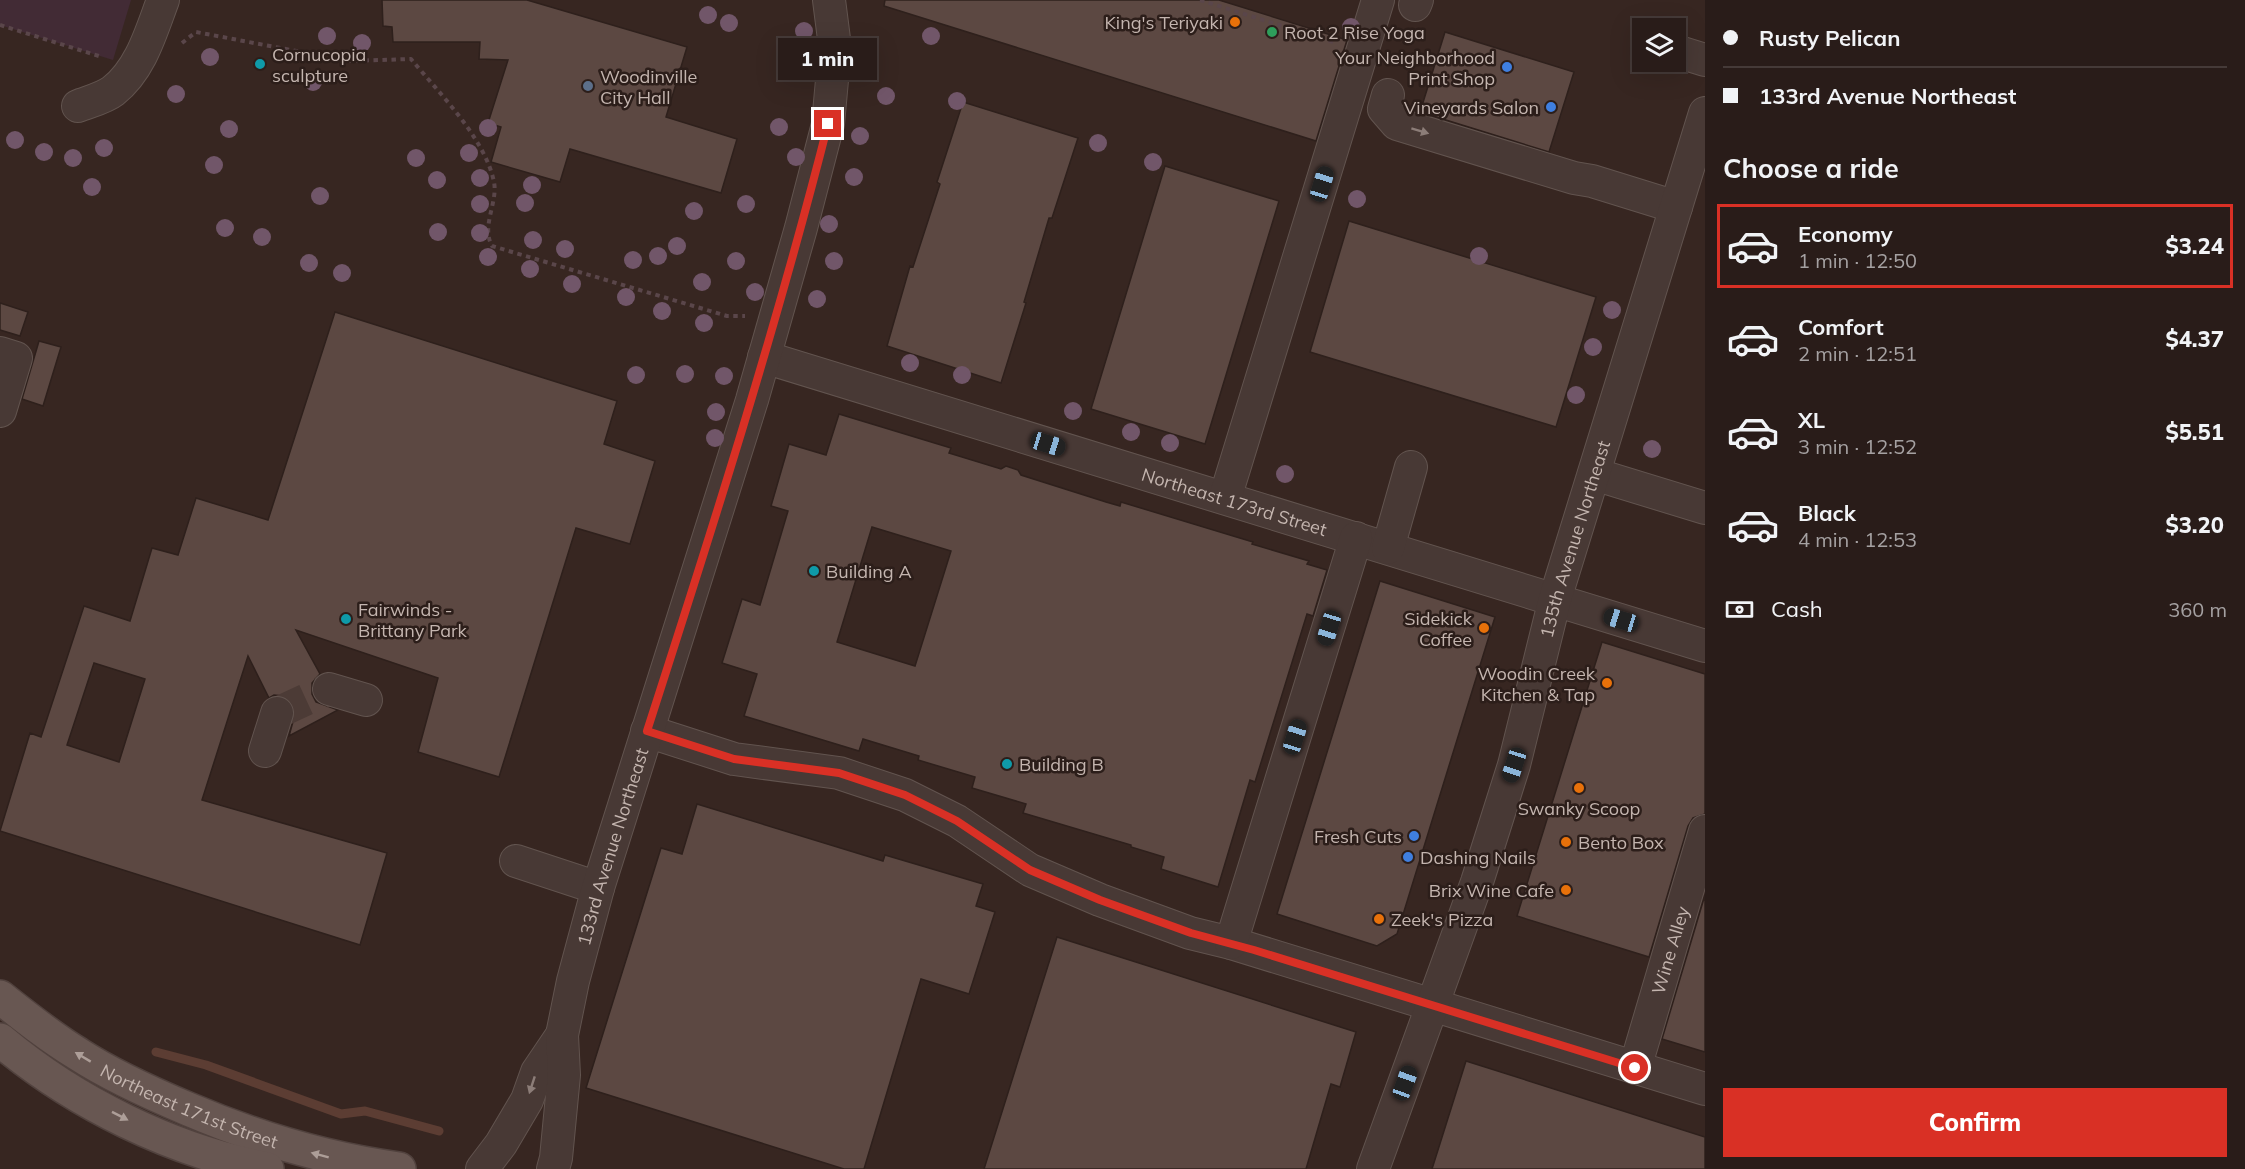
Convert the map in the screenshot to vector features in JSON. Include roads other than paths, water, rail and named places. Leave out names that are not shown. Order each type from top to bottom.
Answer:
[{"type":"main road","name":"Northeast 171st Street","points":[[0,998],[77,1054],[113,1075],[163,1099],[250,1134],[338,1159],[399,1169]]},
{"type":"main road","name":"Northeast 171st Street","points":[[0,1040],[48,1076],[123,1118],[161,1136],[202,1151],[267,1169]]},
{"type":"street","points":[[78,106],[112,92],[134,67],[147,44],[164,0]]},
{"type":"street","name":"133rd Avenue Northeast","points":[[553,1169],[564,1075],[562,1035],[573,981],[598,888],[764,357],[828,124],[835,47],[829,0]]},
{"type":"street","points":[[1225,498],[1363,50],[1371,2]]},
{"type":"street","points":[[1686,54],[1705,60]]},
{"type":"street","points":[[1388,95],[1384,109],[1397,124],[1677,207]]},
{"type":"street","name":"135th Avenue Northeast","points":[[1372,1169],[1477,882],[1514,765],[1555,599],[1705,113]]},
{"type":"street","points":[[0,352],[16,357],[0,411]]},
{"type":"street","name":"Northeast 173rd Street","points":[[764,357],[1705,646]]},
{"type":"street","points":[[1388,548],[1411,467]]},
{"type":"street","points":[[1594,474],[1705,508]]},
{"type":"street","points":[[1231,943],[1356,538]]},
{"type":"street","points":[[329,689],[366,700]]},
{"type":"street","points":[[265,751],[277,713]]},
{"type":"street","points":[[647,731],[734,759],[839,773],[905,795],[957,821],[1030,870],[1110,904],[1191,933],[1231,943],[1705,1089]]},
{"type":"street","name":"Wine Alley","points":[[1635,1068],[1705,831]]},
{"type":"street","points":[[516,861],[598,888]]},
{"type":"street","name":"133rd Avenue Northeast","points":[[482,1169],[501,1144],[527,1100],[537,1072],[562,1035]]},
{"type":"waterway","points":[[156,1052],[206,1065],[341,1114],[365,1111],[439,1131]]},
{"type":"tunnel","points":[[277,713],[329,689]]},
{"type":"place","name":"King's Teriyaki","points":[[1235,22]]},
{"type":"place","name":"Root 2 Rise Yoga","points":[[1272,32]]},
{"type":"place","name":"Cornucopia sculpture","points":[[260,64]]},
{"type":"place","name":"Your Neighborhood Print Shop","points":[[1507,67]]},
{"type":"place","name":"Woodinville City Hall","points":[[588,86]]},
{"type":"place","name":"Vineyards Salon","points":[[1551,107]]},
{"type":"place","name":"Building A","points":[[814,571]]},
{"type":"place","name":"Fairwinds - Brittany Park","points":[[346,619]]},
{"type":"place","name":"Sidekick Coffee","points":[[1484,628]]},
{"type":"place","name":"Woodin Creek Kitchen & Tap","points":[[1607,683]]},
{"type":"place","name":"Building B","points":[[1007,764]]},
{"type":"place","name":"Swanky Scoop","points":[[1579,788]]},
{"type":"place","name":"Fresh Cuts","points":[[1414,836]]},
{"type":"place","name":"Bento Box","points":[[1566,842]]},
{"type":"place","name":"Dashing Nails","points":[[1408,857]]},
{"type":"place","name":"Brix Wine Cafe","points":[[1566,890]]},
{"type":"place","name":"Zeek's Pizza","points":[[1379,919]]}]
